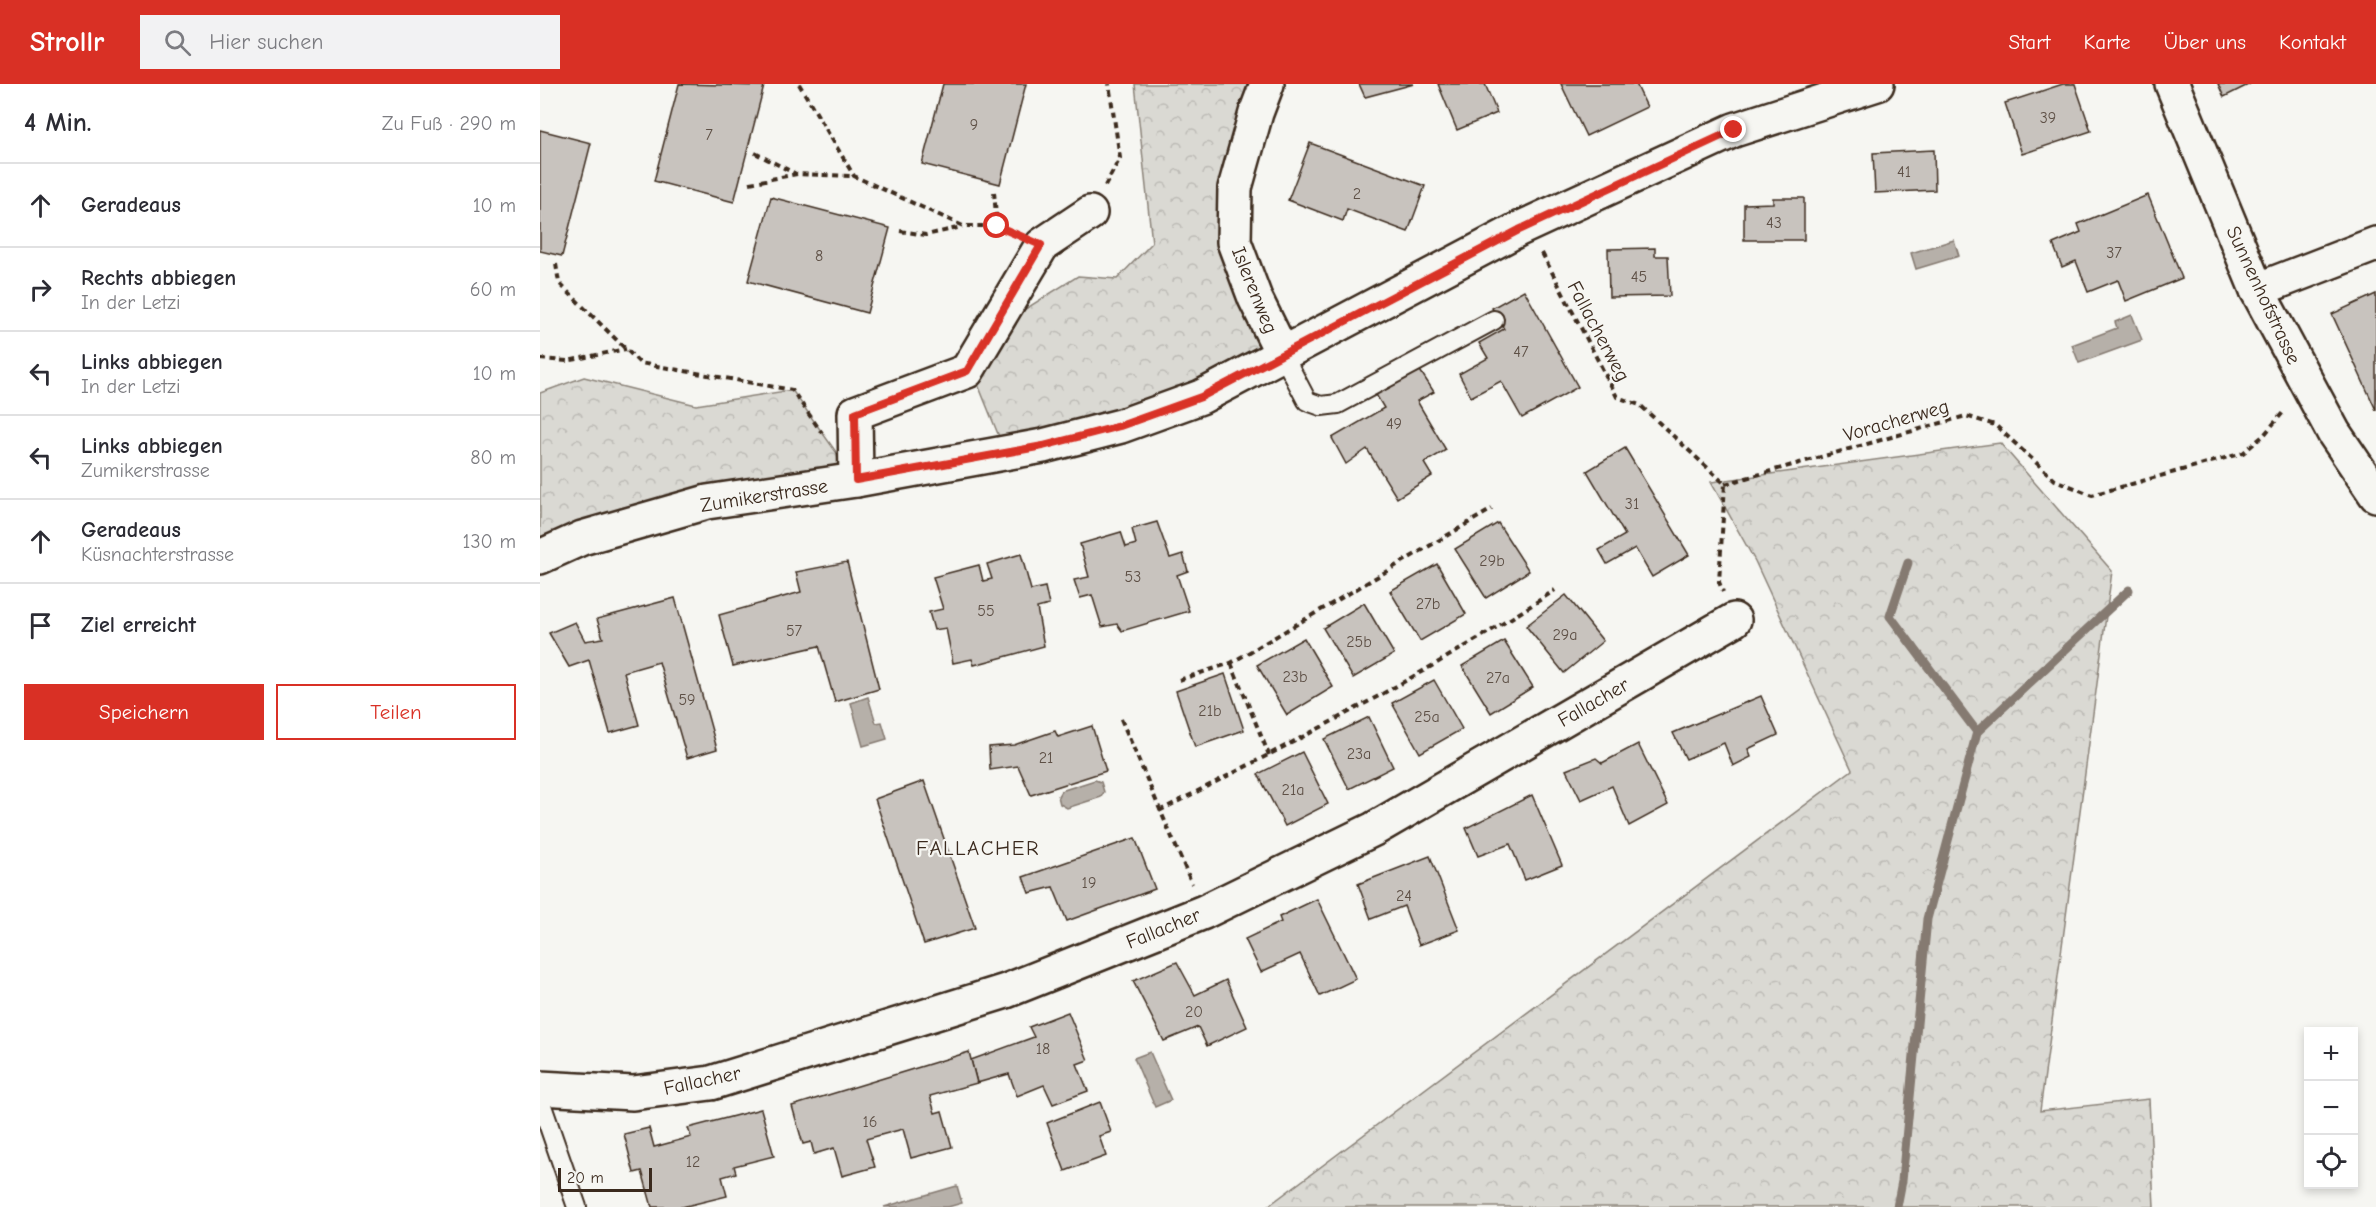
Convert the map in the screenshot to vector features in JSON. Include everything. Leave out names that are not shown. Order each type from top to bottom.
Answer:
[{"type":"street","name":"Zumikerstrasse","points":[[540,557],[582,538],[707,502],[856,480],[1043,446],[1120,426],[1201,397],[1519,230],[1734,130],[1877,84]]},
{"type":"street","name":"Sunnenhofstrasse","points":[[2172,84],[2257,290],[2334,433],[2376,495]]},
{"type":"street","name":"Islerenweg","points":[[1257,94],[1235,188],[1234,242],[1255,298],[1283,355]]},
{"type":"street","points":[[856,480],[855,413],[967,371],[1041,245],[1090,213]]},
{"type":"street","points":[[2257,290],[2376,244]]},
{"type":"street","name":"Fallacher","points":[[540,1088],[633,1093],[711,1083],[1006,991],[1204,912],[1374,829],[1734,620]]},
{"type":"lane","points":[[1283,355],[1307,401],[1321,406],[1338,404],[1494,320]]},
{"type":"lane","points":[[540,1100],[577,1207]]},
{"type":"path","points":[[799,84],[854,176]]},
{"type":"path","points":[[1090,213],[1120,158],[1109,84]]},
{"type":"path","points":[[755,153],[797,174]]},
{"type":"path","points":[[750,183],[797,174],[854,176],[963,226]]},
{"type":"path","points":[[994,192],[997,226]]},
{"type":"path","points":[[900,231],[926,235],[963,226],[997,226],[1041,245]]},
{"type":"path","name":"Fallacherweg","points":[[1542,253],[1617,398],[1640,405],[1725,484]]},
{"type":"path","points":[[556,264],[559,283],[640,363],[792,390],[824,435]]},
{"type":"path","points":[[540,359],[567,361],[626,349]]},
{"type":"path","name":"Voracherweg","points":[[1725,484],[1966,416],[1995,425],[2055,480],[2091,495],[2243,453],[2264,435],[2306,384]]},
{"type":"path","points":[[1725,484],[1719,582],[1734,620]]},
{"type":"path","points":[[1179,680],[1231,663],[1492,509]]},
{"type":"path","points":[[1159,811],[1377,699],[1488,634],[1555,590]]},
{"type":"path","points":[[1231,663],[1269,755]]},
{"type":"path","points":[[1120,719],[1204,912]]},
{"type":"green space","points":[[1135,84],[1267,84],[1235,188],[1283,355],[1201,397],[1000,439],[975,377],[1011,318],[1078,276],[1117,279],[1152,243]]},
{"type":"green space","points":[[584,377],[696,405],[792,390],[856,480],[540,557],[540,393]]},
{"type":"green space","points":[[2000,443],[2112,571],[2040,1111],[2149,1099],[2154,1207],[1267,1207],[1852,770],[1755,561],[1711,482]]},
{"type":"shaded area","points":[[1954,240],[1959,256],[1916,269],[1911,253]]},
{"type":"shaded area","points":[[2132,315],[2142,340],[2079,363],[2072,345],[2117,328],[2115,322]]},
{"type":"shaded area","points":[[868,697],[876,723],[882,722],[887,739],[863,746],[851,703]]},
{"type":"shaded area","points":[[1095,780],[1101,782],[1104,792],[1101,797],[1067,808],[1060,804],[1058,796],[1061,791]]},
{"type":"shaded area","points":[[1150,1052],[1171,1100],[1155,1107],[1134,1058]]},
{"type":"shaded area","points":[[957,1186],[962,1203],[948,1207],[884,1207]]},
{"type":"building","points":[[679,84],[764,86],[734,202],[654,181]]},
{"type":"building","points":[[943,84],[1026,84],[1000,184],[922,164]]},
{"type":"building","points":[[1359,84],[1414,84],[1365,97]]},
{"type":"building","points":[[1438,84],[1485,84],[1497,113],[1457,130]]},
{"type":"building","points":[[1561,84],[1636,84],[1647,107],[1586,136]]},
{"type":"building","points":[[2063,84],[2075,84],[2091,131],[2022,154],[2005,103]]},
{"type":"building","points":[[2218,84],[2250,84],[2224,97]]},
{"type":"building","points":[[540,130],[591,143],[562,256],[540,251]]},
{"type":"building","points":[[1310,143],[1425,186],[1408,232],[1347,209],[1343,221],[1288,200]]},
{"type":"building","points":[[1934,150],[1935,190],[1875,193],[1873,153]]},
{"type":"building","points":[[2148,195],[2182,278],[2126,301],[2118,280],[2088,292],[2076,261],[2062,267],[2053,244],[2081,232],[2078,224]]},
{"type":"building","points":[[771,197],[890,228],[867,313],[748,281]]},
{"type":"building","points":[[1773,198],[1804,198],[1804,240],[1744,240],[1744,204],[1773,203]]},
{"type":"building","points":[[1655,248],[1655,256],[1668,256],[1670,296],[1609,297],[1608,249]]},
{"type":"building","points":[[1524,290],[1578,387],[1522,418],[1501,381],[1471,397],[1459,374],[1488,358],[1479,343],[1504,329],[1492,308]]},
{"type":"building","points":[[2376,294],[2376,410],[2332,314]]},
{"type":"building","points":[[1419,369],[1434,392],[1417,401],[1446,450],[1424,463],[1432,476],[1397,498],[1367,449],[1346,464],[1332,438],[1384,408],[1375,393]]},
{"type":"building","points":[[1625,448],[1689,555],[1652,577],[1635,548],[1607,564],[1599,550],[1625,535],[1587,471]]},
{"type":"building","points":[[1157,522],[1170,558],[1183,554],[1188,571],[1177,575],[1189,611],[1122,631],[1117,624],[1102,627],[1092,595],[1080,598],[1074,580],[1089,577],[1080,544],[1121,532],[1126,547],[1136,544],[1132,529]]},
{"type":"building","points":[[1498,523],[1529,571],[1486,598],[1455,549]]},
{"type":"building","points":[[1021,554],[1031,590],[1045,587],[1049,605],[1037,608],[1044,646],[974,665],[972,659],[953,663],[946,628],[934,630],[929,612],[943,609],[933,577],[979,565],[983,581],[992,579],[987,564]]},
{"type":"building","points":[[847,562],[879,689],[835,702],[819,646],[733,666],[719,615],[801,592],[796,572]]},
{"type":"building","points":[[1437,564],[1466,614],[1420,641],[1390,591]]},
{"type":"building","points":[[1566,595],[1603,641],[1564,673],[1526,626]]},
{"type":"building","points":[[675,598],[717,749],[687,758],[659,662],[624,672],[639,725],[610,733],[589,660],[569,667],[549,633],[575,622],[585,641],[603,638],[597,619]]},
{"type":"building","points":[[1364,603],[1394,654],[1353,678],[1323,628]]},
{"type":"building","points":[[1304,638],[1333,687],[1287,715],[1257,665]]},
{"type":"building","points":[[1504,641],[1533,687],[1491,713],[1462,666]]},
{"type":"building","points":[[1225,674],[1244,730],[1195,747],[1176,691]]},
{"type":"building","points":[[1434,680],[1462,729],[1420,753],[1392,703]]},
{"type":"building","points":[[1761,696],[1778,735],[1748,749],[1751,757],[1733,766],[1724,743],[1686,759],[1673,733]]},
{"type":"building","points":[[1369,717],[1393,767],[1349,789],[1324,739]]},
{"type":"building","points":[[1092,726],[1106,771],[1031,795],[1018,766],[990,770],[989,747],[1014,745],[1055,731],[1058,737]]},
{"type":"building","points":[[1638,744],[1668,805],[1629,826],[1612,786],[1581,800],[1566,770],[1596,758],[1602,763]]},
{"type":"building","points":[[1302,752],[1328,804],[1285,826],[1258,774]]},
{"type":"building","points":[[924,781],[975,928],[924,944],[875,799]]},
{"type":"building","points":[[1532,795],[1562,865],[1525,880],[1510,844],[1478,856],[1466,828]]},
{"type":"building","points":[[1135,838],[1155,889],[1067,921],[1053,887],[1029,893],[1023,877]]},
{"type":"building","points":[[1430,856],[1459,930],[1419,945],[1404,906],[1371,919],[1358,884]]},
{"type":"building","points":[[1317,899],[1356,979],[1320,996],[1300,954],[1261,972],[1245,939],[1281,922],[1279,917]]},
{"type":"building","points":[[1177,962],[1195,995],[1226,980],[1247,1027],[1207,1046],[1198,1027],[1164,1041],[1133,981]]},
{"type":"building","points":[[1068,1012],[1088,1060],[1077,1064],[1088,1091],[1053,1104],[1044,1085],[1017,1096],[1009,1074],[977,1083],[971,1060],[1034,1037],[1029,1027]]},
{"type":"building","points":[[969,1052],[977,1083],[930,1096],[935,1113],[942,1111],[952,1147],[911,1158],[903,1129],[866,1139],[875,1167],[842,1176],[834,1148],[814,1154],[811,1142],[803,1144],[792,1106]]},
{"type":"building","points":[[1100,1102],[1111,1132],[1099,1136],[1106,1156],[1065,1171],[1047,1123]]},
{"type":"building","points":[[761,1109],[774,1156],[734,1166],[736,1173],[722,1177],[727,1196],[682,1207],[652,1207],[642,1171],[634,1173],[624,1134],[649,1128],[654,1147],[691,1137],[688,1128]]},
{"type":"waterway","points":[[1908,563],[1890,616],[1977,732]]},
{"type":"waterway","points":[[1897,1207],[1902,1181],[1927,919],[1977,732],[2129,590]]},
{"type":"district","name":"FALLACHER","points":[[978,848]]},
{"type":"route","points":[[997,226],[1041,245],[967,371],[855,413],[856,480],[1043,446],[1120,426],[1201,397],[1519,230],[1734,130]]}]
